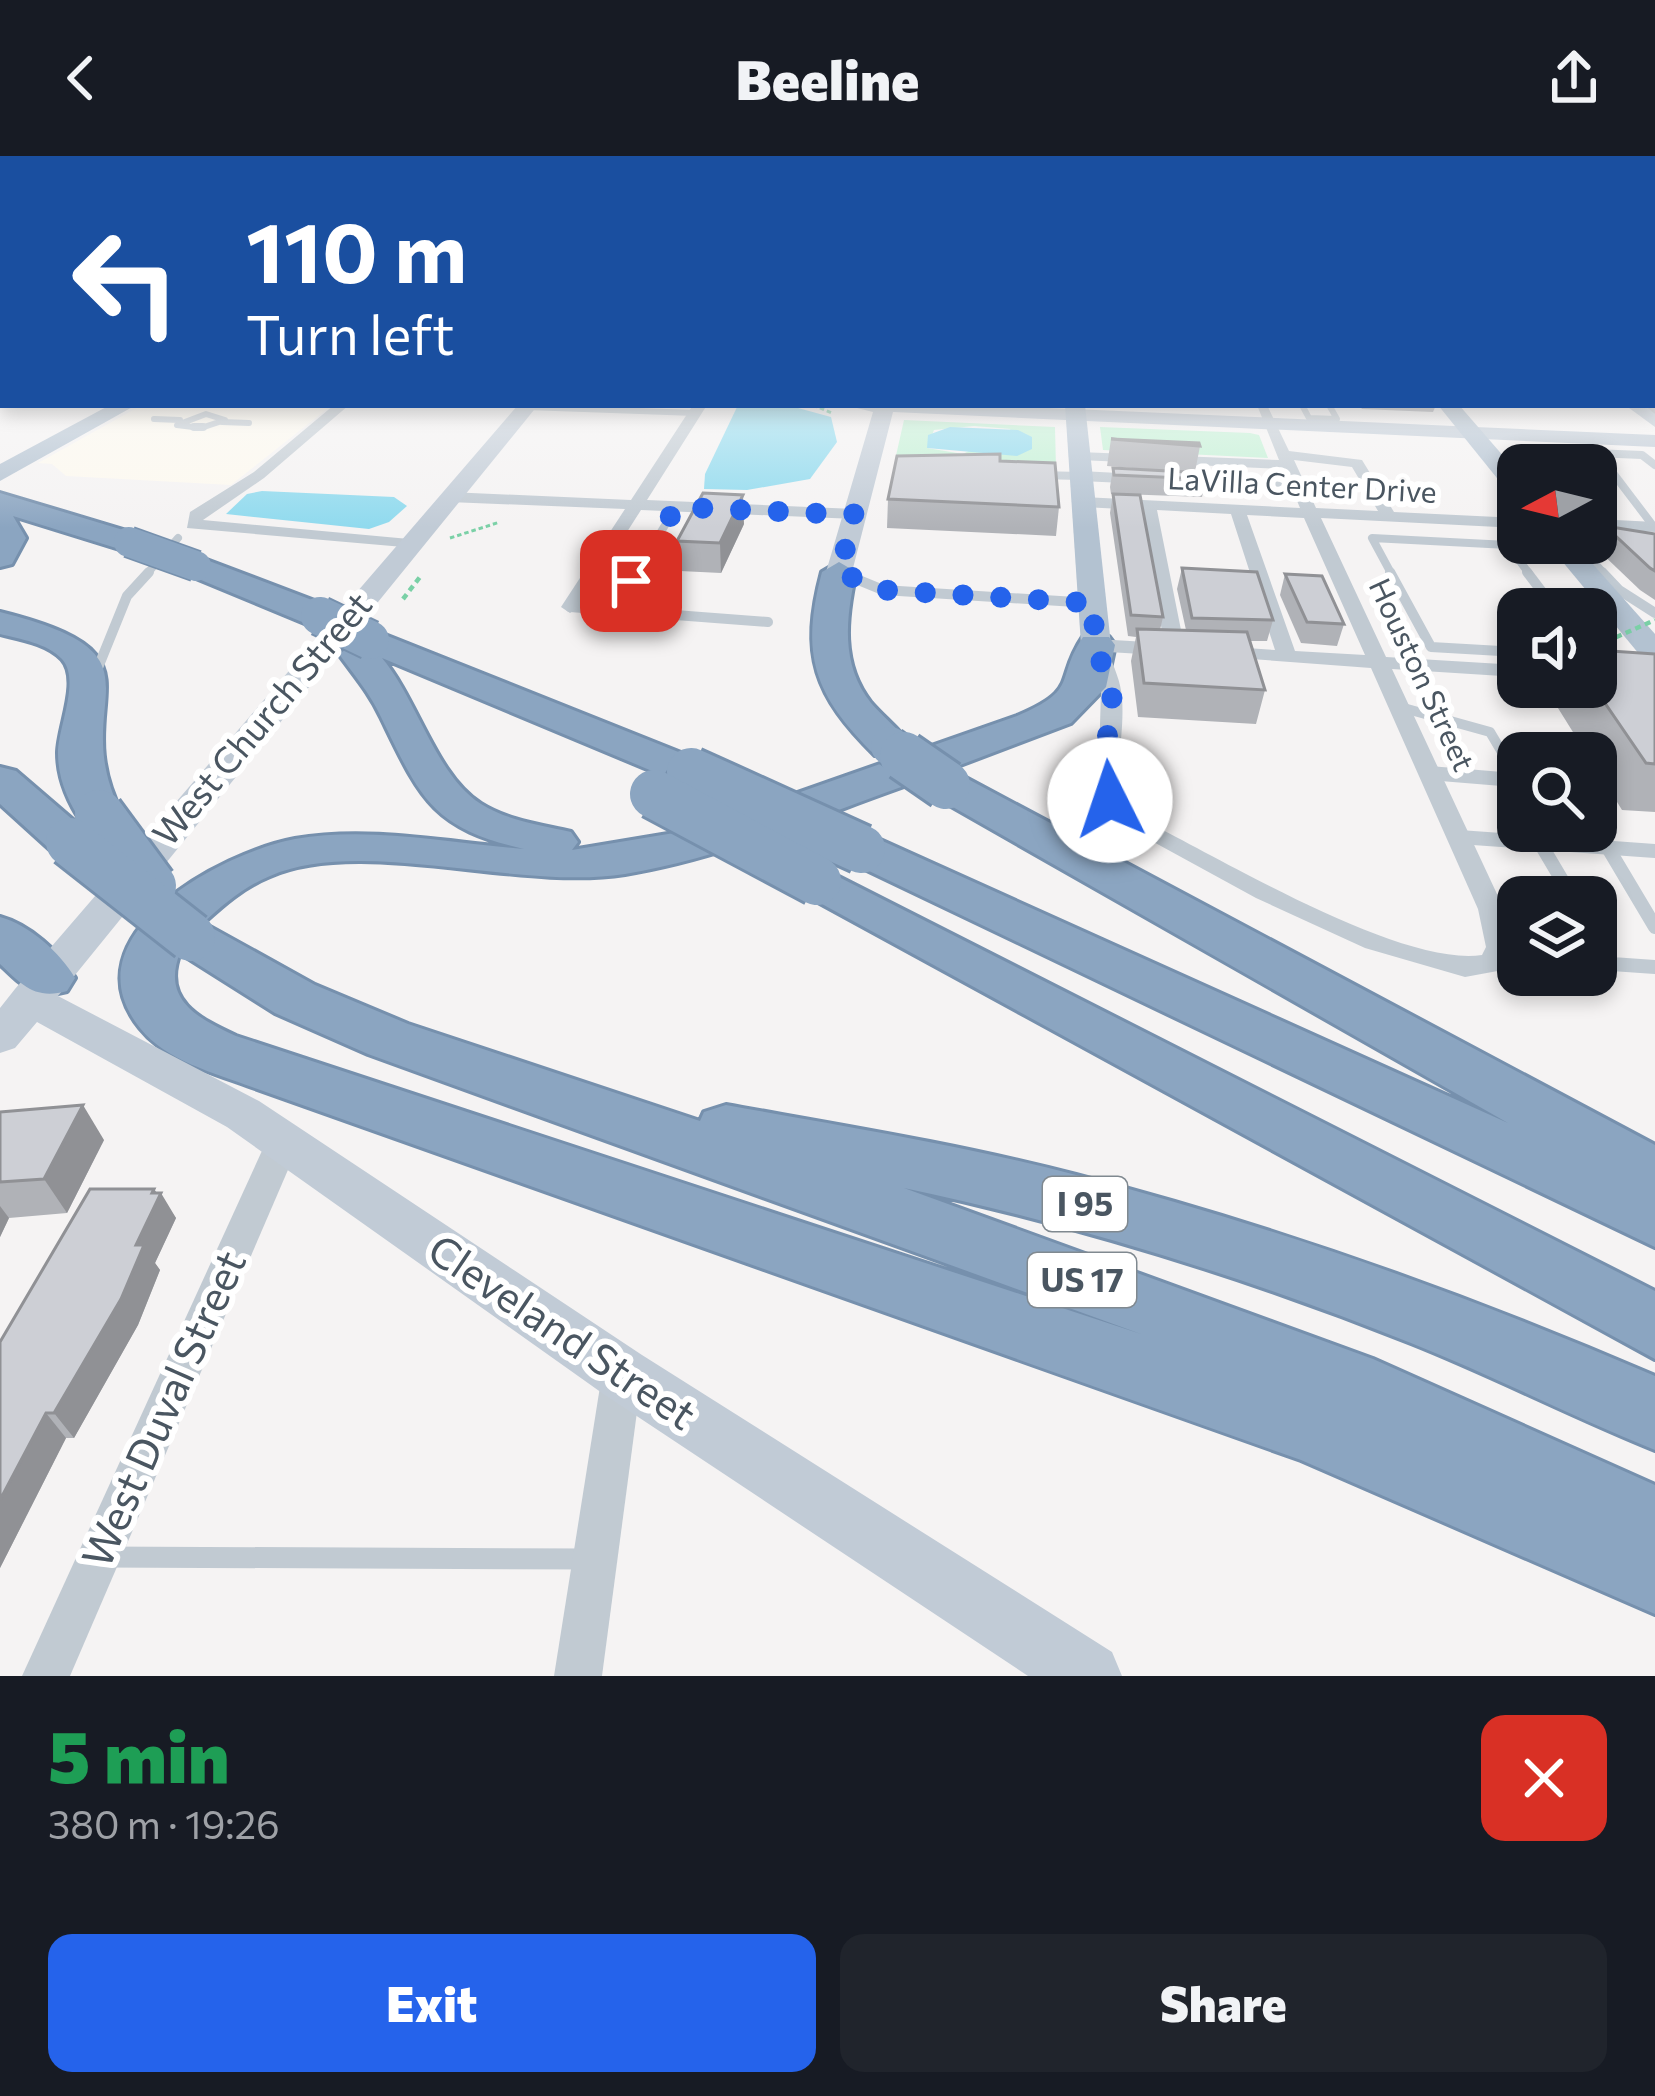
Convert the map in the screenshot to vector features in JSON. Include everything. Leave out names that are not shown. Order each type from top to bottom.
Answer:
[{"type":"highway","points":[[0,489],[53,517]]},
{"type":"highway","points":[[0,502],[130,542],[187,552],[320,616],[373,633],[839,865],[1655,1220]]},
{"type":"highway","points":[[0,520],[10,538],[0,557]]},
{"type":"highway","points":[[839,572],[827,618],[828,657],[846,698],[890,746],[946,785],[1655,1175]]},
{"type":"highway","points":[[0,623],[71,644],[89,665],[90,690],[76,764],[84,791],[84,828]]},
{"type":"highway","points":[[1094,624],[1086,688],[1057,714],[660,853],[589,864],[522,864],[379,848],[274,859],[218,882],[192,902],[153,955],[148,992],[160,1013],[181,1031],[272,1072],[1303,1424],[1466,1487],[1655,1572]]},
{"type":"highway","points":[[373,633],[386,687],[429,782],[445,800],[480,821],[541,840],[600,845],[671,841],[750,824]]},
{"type":"highway","name":"I 95","points":[[0,780],[84,828],[191,937],[339,1019],[491,1075],[606,1105],[999,1183],[1162,1225],[1371,1295],[1655,1413]]},
{"type":"highway","points":[[839,865],[1655,1328]]},
{"type":"highway","points":[[0,934],[16,1017]]},
{"type":"highway","name":"US 17","points":[[491,1075],[1230,1333],[1462,1433],[1655,1528]]},
{"type":"main road","points":[[0,474],[121,408]]},
{"type":"main road","points":[[1451,408],[1497,463]]},
{"type":"main road","points":[[1075,410],[1094,624]]},
{"type":"main road","points":[[1578,564],[1655,653]]},
{"type":"street","points":[[338,408],[255,478],[196,515],[193,524],[417,556]]},
{"type":"street","name":"West Church Street","points":[[16,1017],[417,556],[449,497],[525,408]]},
{"type":"street","points":[[839,572],[855,514],[878,467],[884,408]]},
{"type":"street","points":[[980,408],[1264,412],[1470,431],[1655,438]]},
{"type":"street","points":[[1002,408],[1075,410]]},
{"type":"street","points":[[569,607],[697,409]]},
{"type":"street","name":"Houston Street","points":[[1094,624],[1112,698],[1106,748],[1109,793],[1119,812],[1142,829],[1396,952],[1436,964],[1485,968],[1498,956],[1500,936],[1459,837],[1264,412]]},
{"type":"street","points":[[1081,478],[1286,460],[1353,461],[1389,517]]},
{"type":"street","points":[[1081,478],[1298,487]]},
{"type":"street","name":"LaVilla Center Drive","points":[[1081,478],[1148,505],[1497,522]]},
{"type":"street","points":[[449,497],[855,514]]},
{"type":"street","points":[[1148,505],[1175,650]]},
{"type":"street","points":[[1237,509],[1287,657]]},
{"type":"street","points":[[1617,526],[1655,527]]},
{"type":"street","points":[[1094,624],[1175,650],[1497,664]]},
{"type":"street","name":"Cleveland Street","points":[[16,1017],[243,1114],[622,1374],[1088,1676]]},
{"type":"street","name":"West Duval Street","points":[[46,1676],[283,1142]]},
{"type":"street","points":[[578,1676],[622,1374]]},
{"type":"lane","points":[[640,408],[697,409]]},
{"type":"lane","points":[[1304,408],[1310,418],[1337,419],[1331,408]]},
{"type":"lane","points":[[154,419],[180,420],[178,426],[188,429],[222,422],[249,423]]},
{"type":"lane","points":[[1617,453],[1642,455],[1655,465]]},
{"type":"lane","points":[[1018,474],[1081,478]]},
{"type":"lane","points":[[1617,478],[1655,527]]},
{"type":"lane","points":[[631,581],[676,507]]},
{"type":"lane","points":[[1417,518],[1432,541]]},
{"type":"lane","points":[[1497,663],[1431,647],[1372,538],[1508,545],[1540,588]]},
{"type":"lane","points":[[90,690],[127,596],[187,552]]},
{"type":"lane","points":[[1596,564],[1619,590],[1655,616]]},
{"type":"lane","points":[[839,572],[883,590],[1094,624]]},
{"type":"lane","points":[[586,579],[674,584]]},
{"type":"lane","points":[[569,607],[767,622]]},
{"type":"lane","points":[[1400,707],[1490,732],[1514,773],[1502,779],[1430,773]]},
{"type":"lane","points":[[1459,837],[1497,840]]},
{"type":"lane","points":[[1617,849],[1655,851]]},
{"type":"lane","points":[[1610,852],[1655,927]]},
{"type":"lane","points":[[1617,964],[1655,967]]},
{"type":"lane","points":[[98,1557],[595,1558]]},
{"type":"path","points":[[444,546],[468,529],[512,521]]},
{"type":"path","points":[[373,633],[414,590],[417,556]]},
{"type":"path","points":[[1617,636],[1655,616]]},
{"type":"shaded area","points":[[137,408],[328,408],[231,485],[66,476],[52,464],[38,463]]},
{"type":"green space","points":[[904,420],[1055,427],[1056,468],[895,460]],"holes":[[[1011,429],[963,454],[927,448],[934,430]]]},
{"type":"green space","points":[[1100,427],[1250,433],[1259,435],[1268,458],[1103,450]]},
{"type":"water","points":[[737,408],[798,408],[831,417],[837,442],[810,479],[747,490],[704,489],[705,474]]},
{"type":"water","points":[[950,427],[1018,430],[1032,437],[1032,449],[1017,456],[927,448],[928,435]]},
{"type":"water","points":[[247,494],[394,497],[407,506],[389,522],[369,529],[226,514]]},
{"type":"building","points":[[1111,439],[1199,443],[1200,446]]},
{"type":"building","points":[[1000,454],[1000,461],[1055,463],[1059,507],[888,499],[897,456]]},
{"type":"building","points":[[1113,468],[1204,473],[1206,479],[1114,475]]},
{"type":"building","points":[[703,493],[743,495],[720,543],[677,541]]},
{"type":"building","points":[[1113,494],[1140,495],[1163,617],[1131,615]]},
{"type":"building","points":[[1617,528],[1655,534],[1655,571],[1617,537]]},
{"type":"building","points":[[1182,568],[1257,572],[1273,620],[1192,618]]},
{"type":"building","points":[[1285,574],[1322,576],[1344,624],[1307,622]]},
{"type":"building","points":[[1137,629],[1247,632],[1265,690],[1144,683]]},
{"type":"building","points":[[1617,651],[1655,654],[1655,764],[1646,763],[1608,708],[1617,708]]},
{"type":"building","points":[[83,1105],[44,1179],[0,1182],[0,1112]]},
{"type":"building","points":[[90,1189],[161,1193],[136,1245],[144,1245],[121,1299],[54,1413],[46,1413],[0,1500],[0,1342]]},
{"type":"railway","points":[[1652,408],[1655,411]]},
{"type":"route","points":[[631,581],[676,507],[855,514],[839,572],[883,590],[1092,603],[1096,645],[1112,698],[1106,748],[1110,800]]}]
